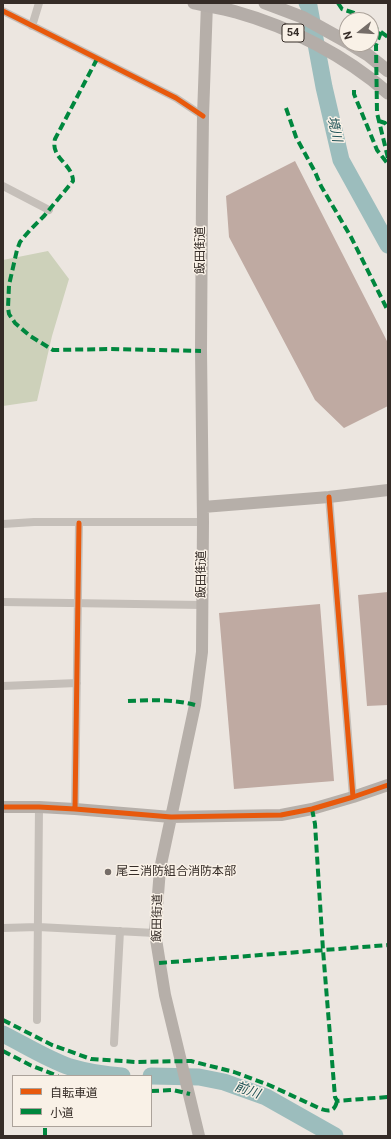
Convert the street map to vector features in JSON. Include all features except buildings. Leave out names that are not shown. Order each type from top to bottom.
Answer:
[{"type":"main road","name":"54","points":[[194,3],[208,4],[235,11],[305,38],[366,74],[388,93]]},
{"type":"main road","name":"54","points":[[265,3],[302,17],[339,37]]},
{"type":"main road","name":"飯田街道","points":[[199,1136],[165,995],[155,933],[160,869],[195,701],[202,652],[203,522],[201,350],[203,116],[208,4]]},
{"type":"main road","name":"54","points":[[363,52],[388,71]]},
{"type":"main road","points":[[202,507],[330,497],[388,490]]},
{"type":"main road","points":[[3,807],[75,809],[171,817],[281,815],[312,810],[388,785]]},
{"type":"street","points":[[32,26],[39,3]]},
{"type":"street","points":[[3,11],[176,98],[203,116]]},
{"type":"street","points":[[3,186],[49,210]]},
{"type":"street","points":[[330,497],[353,797]]},
{"type":"street","points":[[3,524],[34,522],[203,522]]},
{"type":"street","points":[[75,809],[79,523]]},
{"type":"street","points":[[3,602],[202,605]]},
{"type":"street","points":[[3,686],[76,683]]},
{"type":"street","points":[[37,1020],[40,807]]},
{"type":"street","points":[[3,928],[38,927],[155,933]]},
{"type":"street","points":[[114,1043],[120,931]]},
{"type":"green space","points":[[48,251],[69,279],[52,336],[37,401],[3,406],[3,260]]},
{"type":"waterway","name":"境川","points":[[307,3],[309,6],[324,87],[341,160],[388,245]]},
{"type":"waterway","name":"前川","points":[[3,1034],[61,1064],[109,1075]]},
{"type":"waterway","name":"前川","points":[[152,1076],[199,1077],[224,1082],[266,1097],[335,1136]]},
{"type":"marked path","points":[[338,3],[342,9],[351,12]]},
{"type":"marked path","points":[[379,31],[388,37]]},
{"type":"marked path","points":[[381,32],[376,45],[377,113],[388,158]]},
{"type":"marked path","points":[[97,59],[55,139],[54,146],[58,156],[69,170],[73,181],[20,242],[9,285],[9,314],[15,323],[30,336],[53,350],[111,349],[201,351]]},
{"type":"marked path","points":[[354,90],[354,94],[377,150],[388,164]]},
{"type":"marked path","points":[[286,108],[296,137],[321,186],[351,237],[388,311]]},
{"type":"marked path","points":[[379,121],[385,123],[388,127]]},
{"type":"marked path","points":[[128,701],[170,701],[195,705]]},
{"type":"marked path","points":[[312,809],[315,824],[323,950],[335,1097],[337,1101],[388,1097]]},
{"type":"marked path","points":[[159,963],[388,945]]},
{"type":"marked path","points":[[3,1020],[52,1045],[91,1059],[136,1062],[191,1061],[234,1072],[269,1085],[324,1110],[332,1110],[337,1101]]},
{"type":"marked path","points":[[3,1051],[30,1065],[55,1075]]},
{"type":"marked path","points":[[152,1091],[173,1090],[190,1094]]},
{"type":"marked path","points":[[45,1127],[45,1136]]},
{"type":"cycle path","points":[[3,11],[176,98],[203,116]]},
{"type":"cycle path","points":[[329,497],[353,797]]},
{"type":"cycle path","points":[[75,809],[79,523]]},
{"type":"cycle path","points":[[3,807],[75,809],[171,817],[281,815],[312,809],[388,785]]},
{"type":"place","name":"尾三消防組合消防本部","points":[[108,872]]}]
